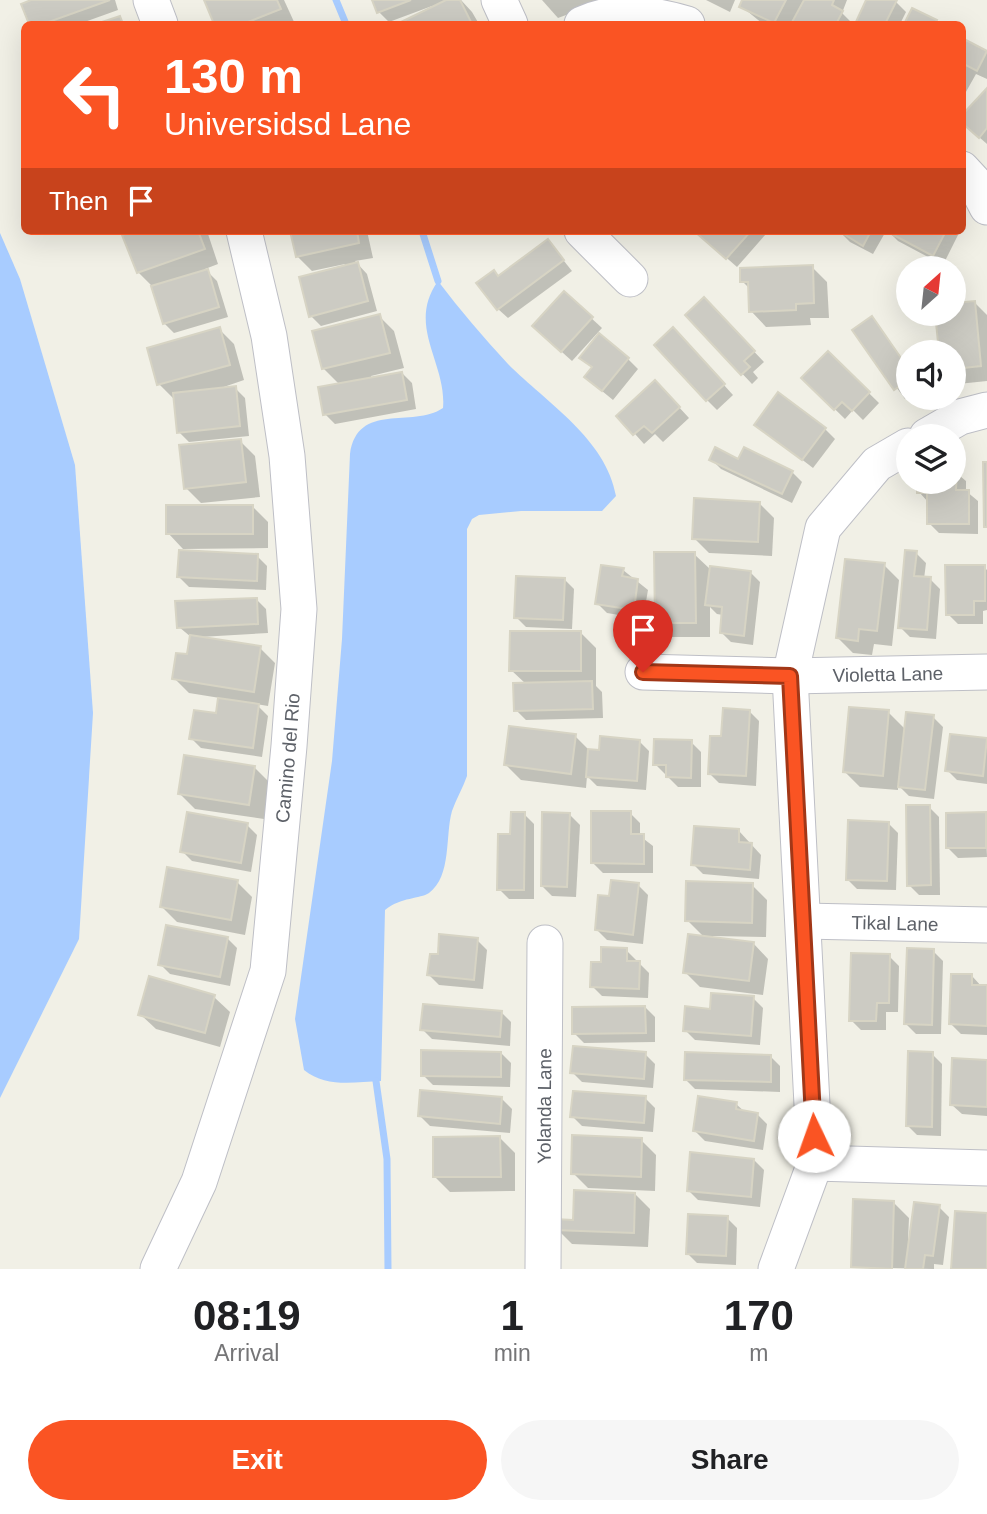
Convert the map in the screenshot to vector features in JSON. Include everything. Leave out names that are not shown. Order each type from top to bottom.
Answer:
[{"type":"street","points":[[151,0],[159,21]]},
{"type":"street","points":[[499,0],[509,21]]},
{"type":"street","points":[[591,21],[604,17],[639,16],[669,21]]},
{"type":"street","points":[[966,173],[974,182],[987,207]]},
{"type":"street","name":"Camino del Rio","points":[[158,1269],[199,1182],[268,971],[289,746],[299,609],[288,470],[269,336],[245,235]]},
{"type":"street","points":[[586,235],[630,279]]},
{"type":"street","points":[[948,424],[960,417],[987,410]]},
{"type":"street","points":[[776,1269],[815,1163],[790,676],[823,528],[877,464],[896,453]]},
{"type":"street","name":"Violetta Lane","points":[[643,672],[790,676],[987,672]]},
{"type":"street","name":"Tikal Lane","points":[[804,921],[987,925]]},
{"type":"street","name":"Yolanda Lane","points":[[544,1269],[545,943]]},
{"type":"street","points":[[815,1163],[987,1168]]},
{"type":"water","points":[[0,233],[20,279],[75,465],[93,713],[79,939],[0,1098]]},
{"type":"water","points":[[438,281],[508,364],[588,439],[610,476],[616,496],[602,511],[521,511],[479,515],[472,519],[467,529],[467,776],[452,811],[445,866],[436,886],[429,893],[397,903],[385,910],[381,1081],[331,1082],[304,1070],[295,1019],[332,761],[342,639],[350,454],[355,438],[364,427],[388,419],[430,414],[443,408],[443,391],[430,344],[426,314],[429,298]]},
{"type":"building","points":[[31,0],[110,0],[51,21],[28,21],[21,4]]},
{"type":"building","points":[[204,0],[277,0],[281,9],[251,21],[213,21]]},
{"type":"building","points":[[372,0],[411,0],[377,13]]},
{"type":"building","points":[[446,0],[460,0],[470,21],[403,21]]},
{"type":"building","points":[[742,0],[786,0],[775,21],[739,7]]},
{"type":"building","points":[[804,0],[834,0],[832,5],[843,11],[838,21],[793,21]]},
{"type":"building","points":[[866,0],[897,0],[886,21],[856,21]]},
{"type":"building","points":[[912,8],[937,20],[936,21],[906,21]]},
{"type":"building","points":[[120,16],[122,21],[105,21]]},
{"type":"building","points":[[966,40],[987,51],[977,71],[966,65]]},
{"type":"building","points":[[987,88],[987,128],[979,138],[966,127],[966,111]]},
{"type":"building","points":[[122,235],[200,235],[205,249],[137,273]]},
{"type":"building","points":[[291,235],[358,235],[359,243],[296,257]]},
{"type":"building","points":[[699,235],[747,235],[726,259]]},
{"type":"building","points":[[845,235],[869,235],[863,246]]},
{"type":"building","points":[[894,235],[944,235],[933,256]]},
{"type":"building","points":[[548,239],[564,260],[497,310],[476,283],[494,270],[498,276]]},
{"type":"building","points":[[358,262],[368,301],[309,317],[299,277]]},
{"type":"building","points":[[813,265],[814,303],[796,304],[796,310],[749,312],[748,282],[740,282],[740,268]]},
{"type":"building","points":[[208,269],[219,307],[163,324],[151,286]]},
{"type":"building","points":[[564,291],[593,317],[561,352],[532,326]]},
{"type":"building","points":[[704,297],[755,351],[744,361],[750,367],[741,375],[685,315]]},
{"type":"building","points":[[975,301],[981,366],[966,368],[966,340],[938,340],[936,326],[966,326],[966,302]]},
{"type":"building","points":[[380,314],[390,353],[322,369],[312,331]]},
{"type":"building","points":[[872,316],[896,351],[896,389],[894,390],[852,330]]},
{"type":"building","points":[[220,327],[230,365],[157,385],[147,348]]},
{"type":"building","points":[[673,327],[725,384],[706,401],[654,345]]},
{"type":"building","points":[[599,333],[629,358],[602,391],[584,377],[592,367],[579,358]]},
{"type":"building","points":[[828,351],[870,392],[852,411],[842,402],[834,410],[801,378]]},
{"type":"building","points":[[402,372],[407,400],[323,415],[318,387]]},
{"type":"building","points":[[655,380],[680,407],[652,433],[644,426],[633,435],[616,416]]},
{"type":"building","points":[[236,386],[240,426],[177,433],[173,393]]},
{"type":"building","points":[[778,392],[826,428],[802,460],[754,425]]},
{"type":"building","points":[[241,439],[246,482],[184,489],[179,445]]},
{"type":"building","points":[[715,447],[738,459],[744,447],[793,471],[782,494],[709,460]]},
{"type":"building","points":[[983,462],[987,462],[987,527],[984,527]]},
{"type":"building","points":[[966,490],[969,490],[969,524],[927,524],[927,494],[966,494]]},
{"type":"building","points":[[694,498],[760,502],[758,542],[692,539]]},
{"type":"building","points":[[166,505],[253,505],[253,534],[166,534]]},
{"type":"building","points":[[179,550],[258,554],[257,581],[177,577]]},
{"type":"building","points":[[905,550],[917,551],[914,576],[931,577],[927,630],[898,628]]},
{"type":"building","points":[[654,552],[695,552],[696,623],[655,623]]},
{"type":"building","points":[[845,559],[885,563],[877,631],[859,629],[858,641],[836,638]]},
{"type":"building","points":[[601,565],[624,568],[622,576],[638,579],[634,610],[595,604]]},
{"type":"building","points":[[945,565],[985,565],[985,601],[974,601],[974,615],[946,615]]},
{"type":"building","points":[[710,566],[751,571],[744,636],[720,633],[722,607],[705,605]]},
{"type":"building","points":[[516,576],[565,578],[563,620],[514,618]]},
{"type":"building","points":[[257,598],[258,624],[177,628],[175,601]]},
{"type":"building","points":[[510,631],[581,631],[581,671],[509,671]]},
{"type":"building","points":[[190,635],[261,646],[254,692],[172,679],[176,653],[187,654]]},
{"type":"building","points":[[592,681],[593,709],[514,711],[513,683]]},
{"type":"building","points":[[218,698],[259,704],[253,748],[189,739],[194,710],[216,713]]},
{"type":"building","points":[[849,707],[889,710],[883,776],[843,772]]},
{"type":"building","points":[[723,708],[750,710],[746,776],[708,774],[710,736],[721,736]]},
{"type":"building","points":[[906,712],[934,715],[925,790],[898,787]]},
{"type":"building","points":[[509,726],[576,734],[571,774],[504,765]]},
{"type":"building","points":[[950,734],[987,738],[983,776],[945,771]]},
{"type":"building","points":[[600,736],[640,740],[637,781],[586,777],[588,749],[599,750]]},
{"type":"building","points":[[654,739],[692,740],[691,778],[666,777],[666,765],[653,765]]},
{"type":"building","points":[[184,755],[255,766],[249,805],[178,794]]},
{"type":"building","points":[[906,805],[930,805],[931,885],[907,886]]},
{"type":"building","points":[[591,811],[631,811],[631,834],[644,834],[644,864],[591,863]]},
{"type":"building","points":[[187,812],[248,823],[241,863],[180,852]]},
{"type":"building","points":[[511,812],[525,812],[524,890],[497,890],[498,834],[510,834]]},
{"type":"building","points":[[542,812],[570,813],[567,887],[541,886]]},
{"type":"building","points":[[986,812],[986,848],[946,848],[946,813]]},
{"type":"building","points":[[848,820],[889,822],[887,881],[846,880]]},
{"type":"building","points":[[694,826],[739,829],[739,842],[752,843],[750,870],[691,865]]},
{"type":"building","points":[[167,867],[238,880],[231,920],[160,907]]},
{"type":"building","points":[[611,880],[639,883],[633,935],[595,930],[598,895],[609,896]]},
{"type":"building","points":[[686,881],[753,883],[752,923],[685,921]]},
{"type":"building","points":[[166,925],[228,937],[220,977],[158,965]]},
{"type":"building","points":[[439,934],[478,938],[474,980],[427,975],[430,954],[438,954]]},
{"type":"building","points":[[688,934],[754,942],[749,981],[683,973]]},
{"type":"building","points":[[601,947],[627,948],[627,961],[640,961],[639,989],[590,987],[591,962],[601,962]]},
{"type":"building","points":[[907,948],[934,949],[932,1025],[904,1024]]},
{"type":"building","points":[[851,953],[890,954],[889,1003],[877,1003],[876,1021],[849,1021]]},
{"type":"building","points":[[951,974],[972,974],[972,985],[987,985],[987,1026],[949,1024]]},
{"type":"building","points":[[149,976],[215,995],[205,1033],[138,1015]]},
{"type":"building","points":[[711,993],[754,996],[751,1036],[683,1031],[685,1006],[710,1009]]},
{"type":"building","points":[[423,1004],[502,1011],[500,1037],[420,1030]]},
{"type":"building","points":[[645,1006],[646,1033],[572,1034],[572,1007]]},
{"type":"building","points":[[573,1046],[646,1052],[644,1079],[570,1073]]},
{"type":"building","points":[[421,1050],[501,1052],[501,1077],[421,1076]]},
{"type":"building","points":[[908,1051],[933,1052],[932,1127],[906,1126]]},
{"type":"building","points":[[685,1052],[771,1055],[771,1082],[684,1080]]},
{"type":"building","points":[[952,1058],[987,1060],[987,1107],[950,1105]]},
{"type":"building","points":[[420,1090],[502,1097],[500,1124],[418,1116]]},
{"type":"building","points":[[573,1091],[646,1096],[644,1123],[570,1117]]},
{"type":"building","points":[[698,1096],[737,1102],[736,1109],[758,1113],[754,1141],[693,1131]]},
{"type":"building","points":[[572,1135],[642,1138],[641,1177],[571,1174]]},
{"type":"building","points":[[500,1136],[501,1177],[433,1177],[433,1137]]},
{"type":"building","points":[[690,1152],[754,1159],[751,1197],[687,1191]]},
{"type":"building","points":[[574,1190],[635,1193],[634,1233],[555,1230],[555,1219],[573,1220]]},
{"type":"building","points":[[853,1199],[894,1201],[892,1269],[851,1267]]},
{"type":"building","points":[[914,1202],[940,1205],[933,1256],[925,1255],[923,1269],[905,1269]]},
{"type":"building","points":[[955,1211],[987,1213],[987,1269],[951,1269]]},
{"type":"building","points":[[688,1214],[728,1216],[726,1256],[686,1254]]},
{"type":"waterway","points":[[336,0],[345,21]]},
{"type":"waterway","points":[[423,235],[438,281]]},
{"type":"waterway","points":[[376,1081],[387,1159],[388,1269]]},
{"type":"route","points":[[643,672],[790,676],[814,1136]]}]
